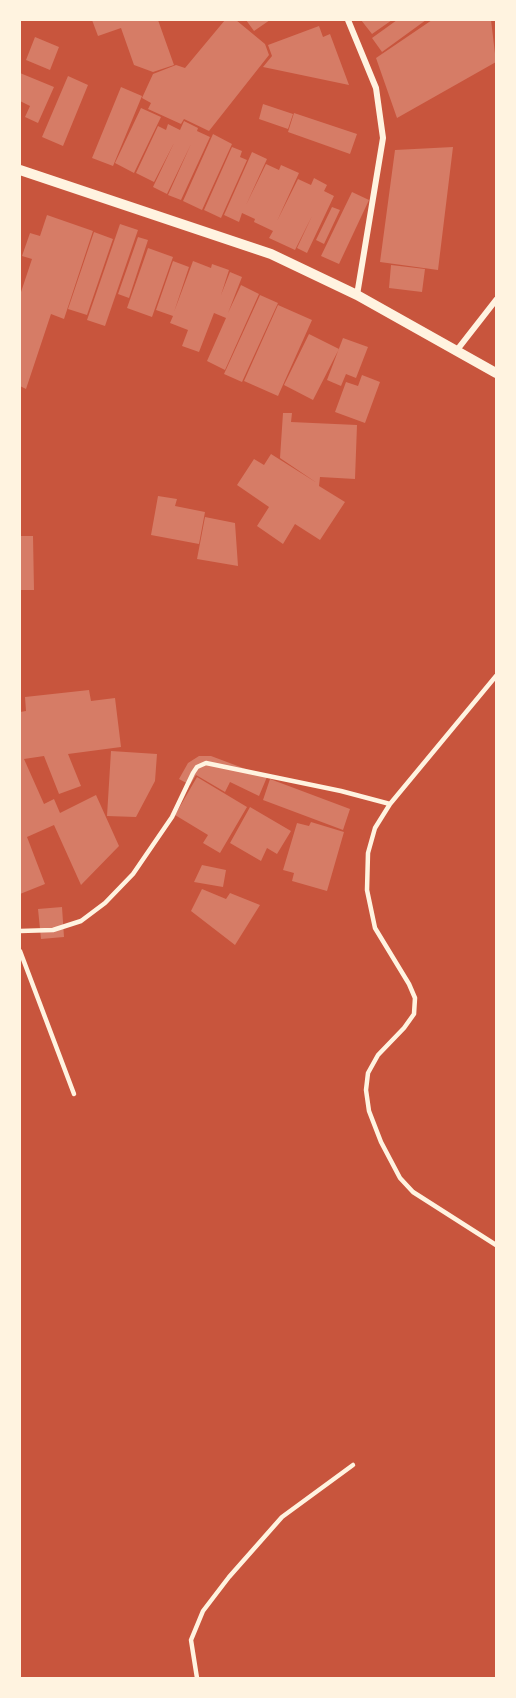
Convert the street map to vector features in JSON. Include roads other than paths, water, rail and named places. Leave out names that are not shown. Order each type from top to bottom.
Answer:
[{"type":"street","points":[[348,20],[376,88],[383,138],[357,295]]},
{"type":"street","points":[[20,170],[272,254],[357,295],[496,373]]},
{"type":"street","points":[[457,350],[496,300]]},
{"type":"lane","points":[[496,676],[390,804],[375,828],[368,854],[367,890],[375,928],[415,998],[414,1014],[378,1055],[368,1073],[366,1090],[369,1111],[381,1142],[400,1178],[413,1192],[496,1245]]},
{"type":"lane","points":[[20,931],[52,930],[81,921],[105,903],[133,874],[172,817],[193,773],[197,767],[206,763],[341,790],[390,804]]},
{"type":"lane","points":[[20,951],[74,1094]]},
{"type":"lane","points":[[197,1678],[191,1640],[203,1611],[229,1577],[282,1517],[353,1465]]}]
